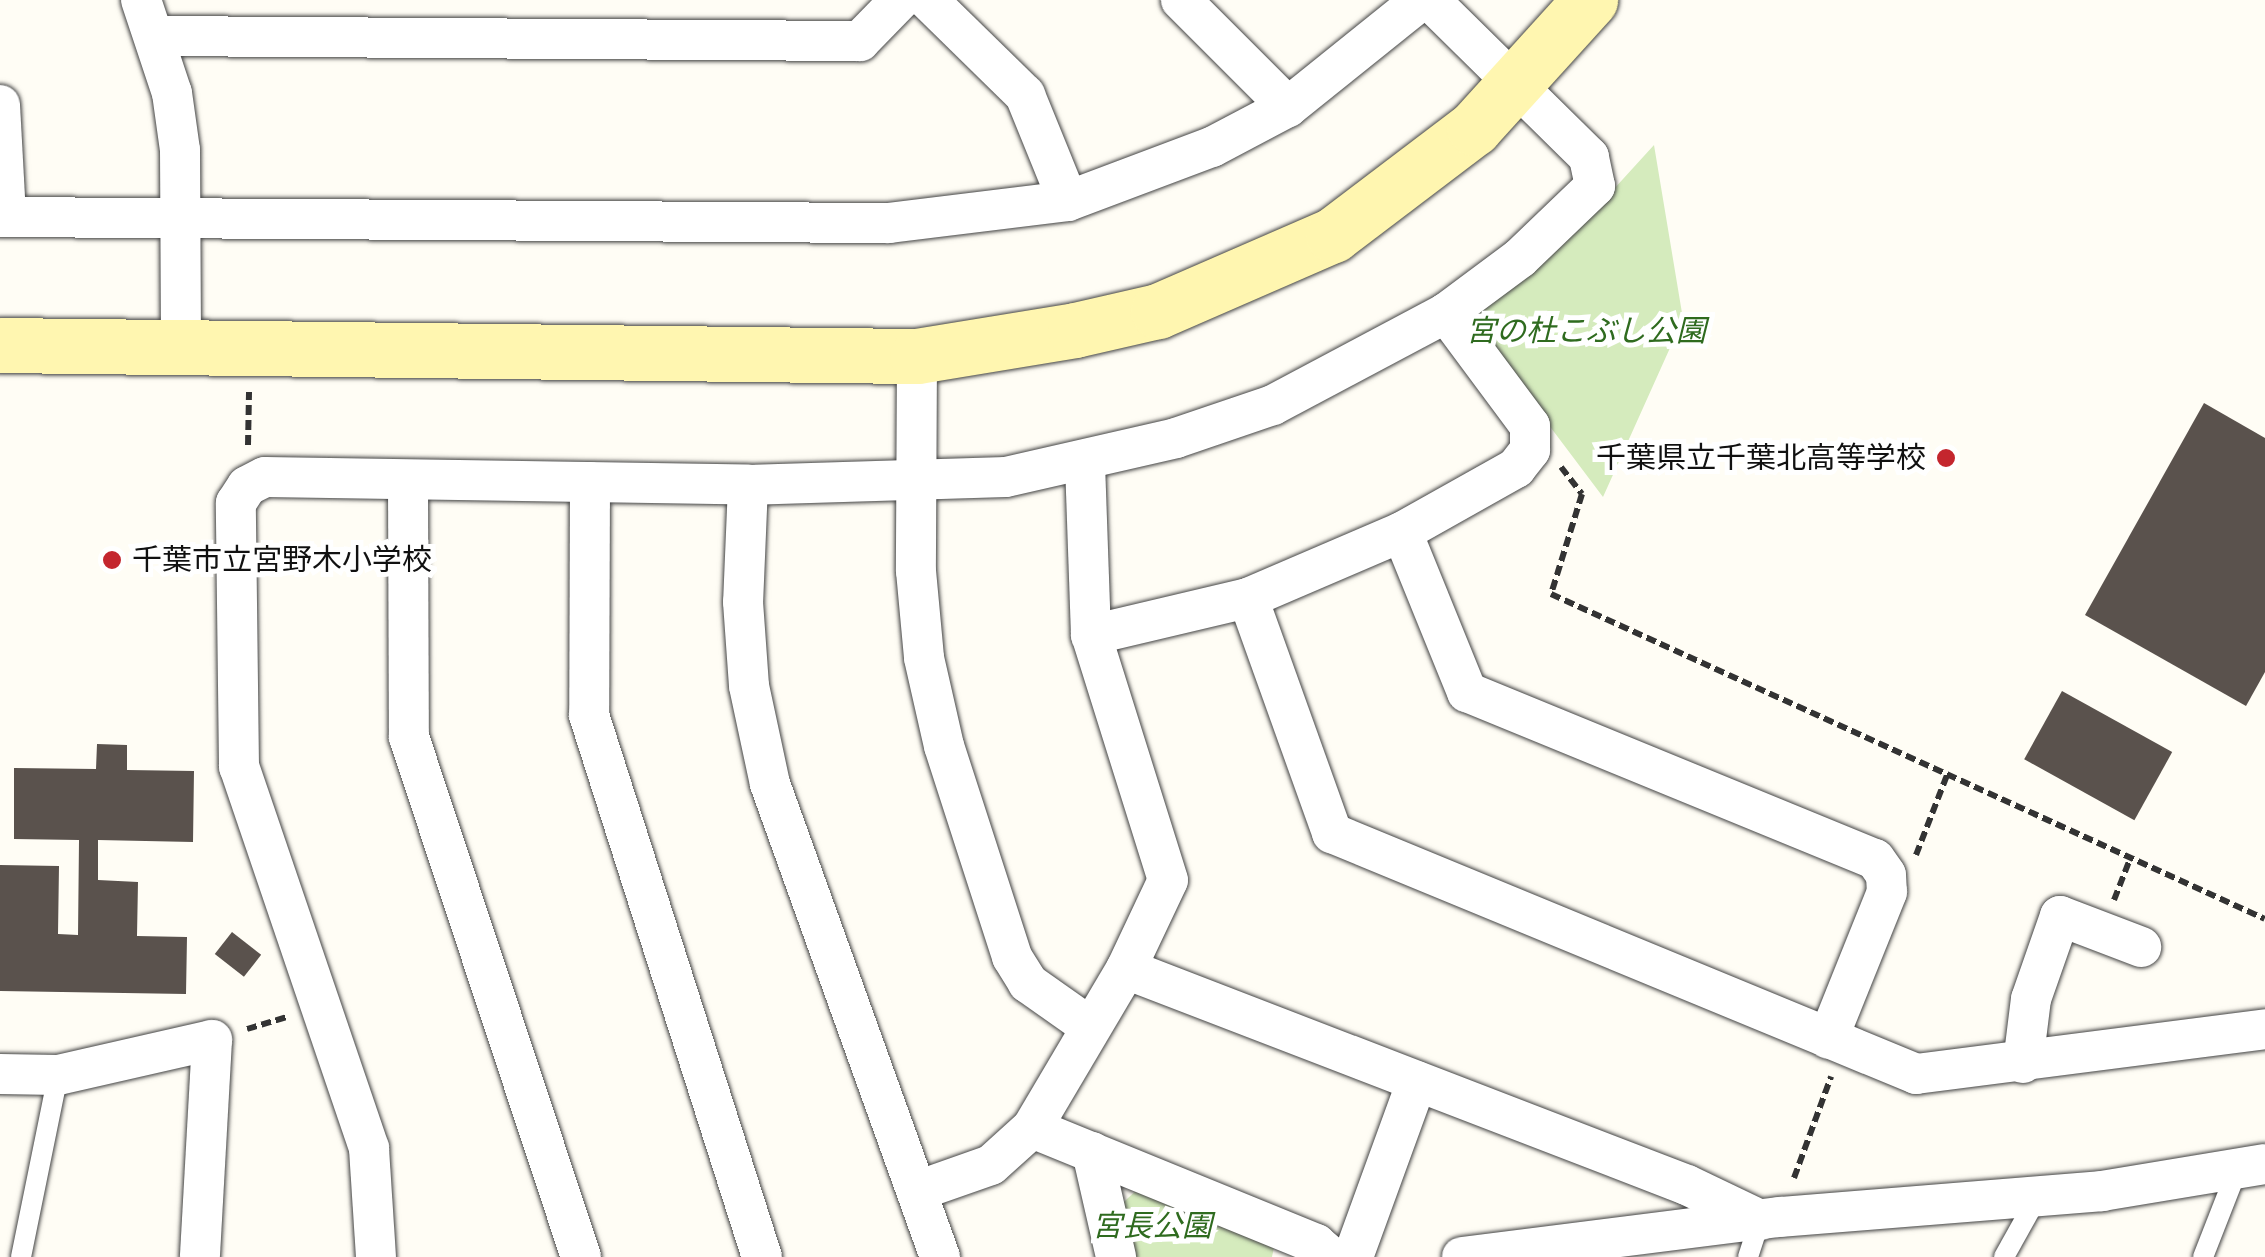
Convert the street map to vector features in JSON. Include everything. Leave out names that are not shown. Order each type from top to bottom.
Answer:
[{"type":"street","points":[[181,347],[180,150],[149,18],[860,41],[900,0]]},
{"type":"street","points":[[928,0],[1026,95],[1068,202]]},
{"type":"street","points":[[1180,0],[1288,107]]},
{"type":"street","points":[[0,105],[3,217],[179,222],[890,223],[1068,202],[1197,154],[1288,107],[1421,0]]},
{"type":"street","points":[[376,1257],[368,1148],[239,767],[236,503],[247,486],[265,478],[748,485],[1006,478],[1086,462],[1273,405],[1446,313],[1520,258],[1595,186],[1589,157],[1430,0]]},
{"type":"street","points":[[0,346],[917,356],[1158,311],[1333,235],[1442,154],[1515,87],[1590,0]]},
{"type":"street","points":[[1091,635],[1248,598],[1402,532],[1516,468],[1530,450],[1530,426],[1446,313]]},
{"type":"street","points":[[917,356],[916,571],[924,658],[950,763],[1012,956],[1028,984],[1090,1026]]},
{"type":"street","points":[[917,1191],[991,1166],[1032,1128],[1126,970],[1168,880],[1091,635],[1086,462]]},
{"type":"street","points":[[590,482],[589,715],[762,1257]]},
{"type":"street","points":[[408,483],[409,737],[581,1257]]},
{"type":"street","points":[[748,485],[748,670],[770,784],[940,1257]]},
{"type":"street","points":[[1402,532],[1467,692],[1875,859],[1886,875],[1887,892],[1836,1042]]},
{"type":"street","points":[[1248,598],[1332,833],[1916,1074],[2265,1029]]},
{"type":"street","points":[[2023,1063],[2030,1000],[2060,916],[2141,947]]},
{"type":"street","points":[[1126,970],[1418,1081],[1763,1231]]},
{"type":"street","points":[[0,1074],[58,1075],[212,1040],[200,1257]]},
{"type":"street","points":[[1353,1257],[1418,1081]]},
{"type":"street","points":[[1032,1128],[1316,1244],[1330,1257]]},
{"type":"street","points":[[1092,1152],[1116,1257]]},
{"type":"street","points":[[1462,1257],[1763,1231],[2250,1169]]},
{"type":"lane","points":[[21,1257],[58,1075]]},
{"type":"lane","points":[[2203,1257],[2250,1169]]},
{"type":"lane","points":[[2004,1257],[2038,1196]]},
{"type":"path","points":[[247,486],[250,347]]},
{"type":"path","points":[[1530,426],[1582,494],[1550,594],[2265,919]]},
{"type":"path","points":[[212,1040],[318,1007]]},
{"type":"path","points":[[1763,1231],[1836,1042]]},
{"type":"green space","name":"宮の杜こぶし公園","points":[[1654,145],[1683,319],[1603,497],[1475,327],[1477,305],[1561,247]]},
{"type":"green space","name":"宮長公園","points":[[1139,1188],[1276,1237],[1272,1257],[1126,1257],[1115,1210]]},
{"type":"building","points":[[2204,403],[2265,438],[2265,672],[2246,706],[2085,615]]},
{"type":"building","points":[[2062,691],[2172,752],[2134,820],[2024,759]]},
{"type":"building","points":[[97,744],[127,745],[127,770],[194,771],[193,842],[98,840],[98,880],[138,882],[137,936],[187,937],[186,994],[0,991],[0,865],[59,866],[58,934],[78,935],[79,840],[14,839],[14,768],[96,769]]},
{"type":"building","points":[[232,932],[261,955],[244,977],[215,954]]},
{"type":"place","name":"千葉県立千葉北高等学校","points":[[1946,458]]},
{"type":"place","name":"千葉市立宮野木小学校","points":[[112,560]]}]
